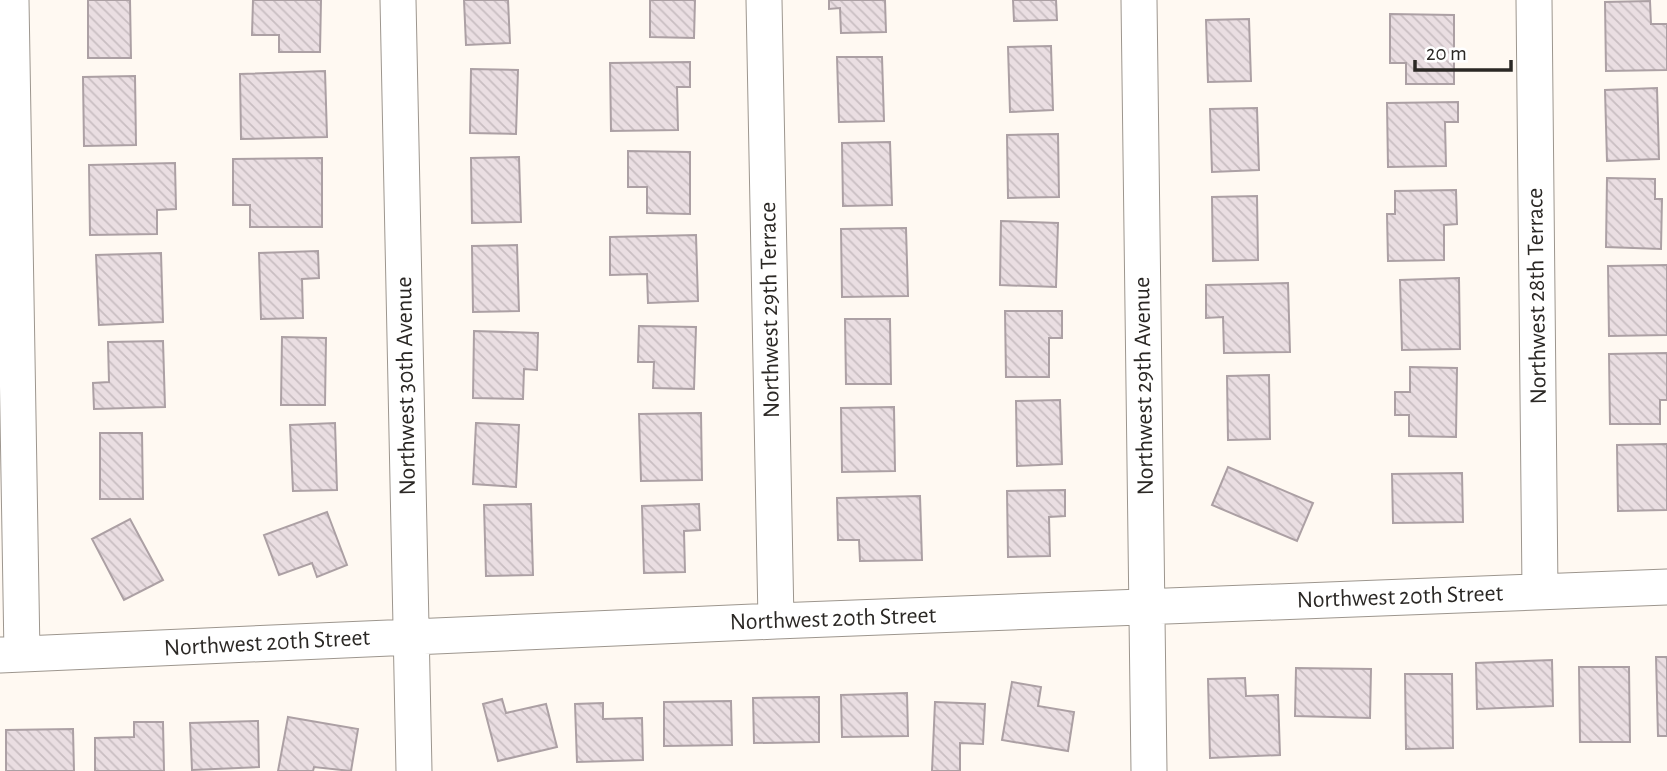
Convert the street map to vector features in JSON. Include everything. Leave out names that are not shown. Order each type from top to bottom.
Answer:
[{"type":"street","points":[[11,0],[11,654]]},
{"type":"street","name":"Northwest 30th Avenue","points":[[398,0],[414,771]]},
{"type":"street","name":"Northwest 29th Terrace","points":[[764,0],[776,621]]},
{"type":"street","name":"Northwest 29th Avenue","points":[[1139,0],[1149,771]]},
{"type":"street","name":"Northwest 28th Terrace","points":[[1534,0],[1540,591]]},
{"type":"street","name":"Northwest 20th Street","points":[[11,654],[1667,587]]},
{"type":"building","points":[[88,0],[130,0],[131,58],[88,58]]},
{"type":"building","points":[[253,0],[321,0],[320,52],[279,52],[279,35],[252,35]]},
{"type":"building","points":[[464,0],[508,0],[510,43],[466,45]]},
{"type":"building","points":[[650,0],[695,0],[694,38],[650,37]]},
{"type":"building","points":[[829,0],[885,0],[886,32],[841,33],[840,8],[829,9]]},
{"type":"building","points":[[1013,0],[1056,0],[1057,20],[1014,21]]},
{"type":"building","points":[[1650,1],[1651,24],[1667,24],[1667,70],[1606,71],[1605,2]]},
{"type":"building","points":[[1390,14],[1454,15],[1454,84],[1406,84],[1406,63],[1390,63]]},
{"type":"building","points":[[1249,19],[1251,81],[1208,82],[1206,20]]},
{"type":"building","points":[[1051,46],[1053,110],[1010,112],[1008,47]]},
{"type":"building","points":[[837,57],[882,57],[884,121],[839,122]]},
{"type":"building","points":[[690,62],[690,87],[677,87],[678,130],[611,131],[610,63]]},
{"type":"building","points":[[471,69],[518,70],[516,134],[470,133]]},
{"type":"building","points":[[325,71],[327,137],[241,139],[240,74]]},
{"type":"building","points":[[135,76],[136,145],[84,146],[83,77]]},
{"type":"building","points":[[1657,88],[1659,159],[1607,161],[1605,90]]},
{"type":"building","points":[[1458,102],[1458,122],[1445,122],[1446,166],[1388,167],[1387,103]]},
{"type":"building","points":[[1257,108],[1259,170],[1212,172],[1210,109]]},
{"type":"building","points":[[1058,134],[1059,197],[1008,198],[1007,135]]},
{"type":"building","points":[[890,142],[892,205],[843,206],[842,143]]},
{"type":"building","points":[[628,151],[690,152],[690,214],[647,213],[647,187],[628,187]]},
{"type":"building","points":[[519,157],[521,222],[472,223],[471,158]]},
{"type":"building","points":[[322,158],[322,227],[250,227],[250,205],[233,205],[233,159]]},
{"type":"building","points":[[175,163],[176,209],[157,210],[157,234],[90,235],[89,165]]},
{"type":"building","points":[[1607,178],[1655,179],[1655,199],[1662,199],[1661,249],[1606,247]]},
{"type":"building","points":[[1456,190],[1457,224],[1444,225],[1444,260],[1388,261],[1387,214],[1395,214],[1395,191]]},
{"type":"building","points":[[1257,196],[1258,260],[1213,261],[1212,197]]},
{"type":"building","points":[[1001,221],[1058,223],[1056,287],[1000,285]]},
{"type":"building","points":[[906,228],[908,296],[842,297],[841,229]]},
{"type":"building","points":[[696,235],[698,301],[648,303],[647,274],[610,275],[610,237]]},
{"type":"building","points":[[517,245],[519,311],[473,312],[472,246]]},
{"type":"building","points":[[318,251],[319,278],[302,279],[303,318],[261,319],[259,253]]},
{"type":"building","points":[[161,253],[163,322],[99,325],[96,255]]},
{"type":"building","points":[[1667,265],[1667,335],[1609,336],[1608,266]]},
{"type":"building","points":[[1459,278],[1460,349],[1402,350],[1400,280]]},
{"type":"building","points":[[1288,283],[1290,352],[1224,353],[1223,317],[1206,318],[1206,285]]},
{"type":"building","points":[[1005,311],[1062,311],[1062,338],[1049,338],[1049,377],[1006,377]]},
{"type":"building","points":[[845,319],[890,319],[891,384],[846,384]]},
{"type":"building","points":[[639,326],[696,327],[694,389],[653,388],[654,362],[638,362]]},
{"type":"building","points":[[474,331],[538,333],[537,370],[524,369],[523,399],[473,398]]},
{"type":"building","points":[[282,337],[326,338],[325,405],[281,405]]},
{"type":"building","points":[[163,341],[165,407],[94,409],[93,383],[109,382],[108,342]]},
{"type":"building","points":[[1667,353],[1667,400],[1660,400],[1660,424],[1610,424],[1609,354]]},
{"type":"building","points":[[1410,367],[1457,368],[1456,437],[1409,436],[1409,415],[1395,415],[1395,392],[1410,392]]},
{"type":"building","points":[[1269,375],[1270,439],[1228,440],[1227,376]]},
{"type":"building","points":[[1060,400],[1062,464],[1017,466],[1016,401]]},
{"type":"building","points":[[894,407],[895,471],[842,472],[841,408]]},
{"type":"building","points":[[701,413],[702,480],[641,481],[639,414]]},
{"type":"building","points":[[335,423],[337,490],[293,491],[290,425]]},
{"type":"building","points":[[476,423],[519,425],[516,487],[473,484]]},
{"type":"building","points":[[100,433],[142,433],[143,499],[100,499]]},
{"type":"building","points":[[1667,444],[1667,510],[1618,511],[1617,445]]},
{"type":"building","points":[[1228,467],[1313,503],[1297,541],[1212,505]]},
{"type":"building","points":[[1462,473],[1463,522],[1393,523],[1392,474]]},
{"type":"building","points":[[1065,490],[1065,516],[1049,517],[1050,556],[1008,557],[1007,491]]},
{"type":"building","points":[[920,496],[922,560],[860,561],[859,540],[838,540],[837,498]]},
{"type":"building","points":[[531,504],[533,575],[486,576],[484,505]]},
{"type":"building","points":[[699,504],[700,530],[684,531],[685,572],[644,573],[642,506]]},
{"type":"building","points":[[327,512],[347,565],[317,577],[312,563],[279,575],[264,535]]},
{"type":"building","points":[[130,519],[163,580],[124,600],[92,539]]},
{"type":"building","points":[[1656,657],[1667,657],[1667,736],[1658,736]]},
{"type":"building","points":[[1552,660],[1553,706],[1477,709],[1476,663]]},
{"type":"building","points":[[1579,667],[1629,667],[1630,742],[1580,742]]},
{"type":"building","points":[[1296,668],[1371,669],[1370,718],[1295,716]]},
{"type":"building","points":[[1405,674],[1452,674],[1453,748],[1406,749]]},
{"type":"building","points":[[1245,678],[1246,696],[1278,695],[1280,755],[1210,758],[1208,679]]},
{"type":"building","points":[[1012,682],[1041,687],[1038,706],[1074,712],[1068,751],[1002,740]]},
{"type":"building","points":[[907,693],[908,736],[842,737],[841,695]]},
{"type":"building","points":[[819,697],[819,742],[754,743],[753,698]]},
{"type":"building","points":[[502,699],[506,713],[546,704],[557,747],[498,761],[483,704]]},
{"type":"building","points":[[731,701],[732,745],[664,746],[664,702]]},
{"type":"building","points":[[935,702],[985,704],[983,744],[960,743],[960,771],[932,771]]},
{"type":"building","points":[[603,703],[603,719],[642,718],[643,760],[577,762],[575,704]]},
{"type":"building","points":[[288,717],[358,729],[351,771],[314,767],[313,771],[278,771]]},
{"type":"building","points":[[258,721],[259,767],[192,770],[190,723]]},
{"type":"building","points":[[134,722],[163,722],[164,771],[95,771],[95,738],[134,737]]},
{"type":"building","points":[[73,729],[74,771],[6,771],[6,730]]}]
